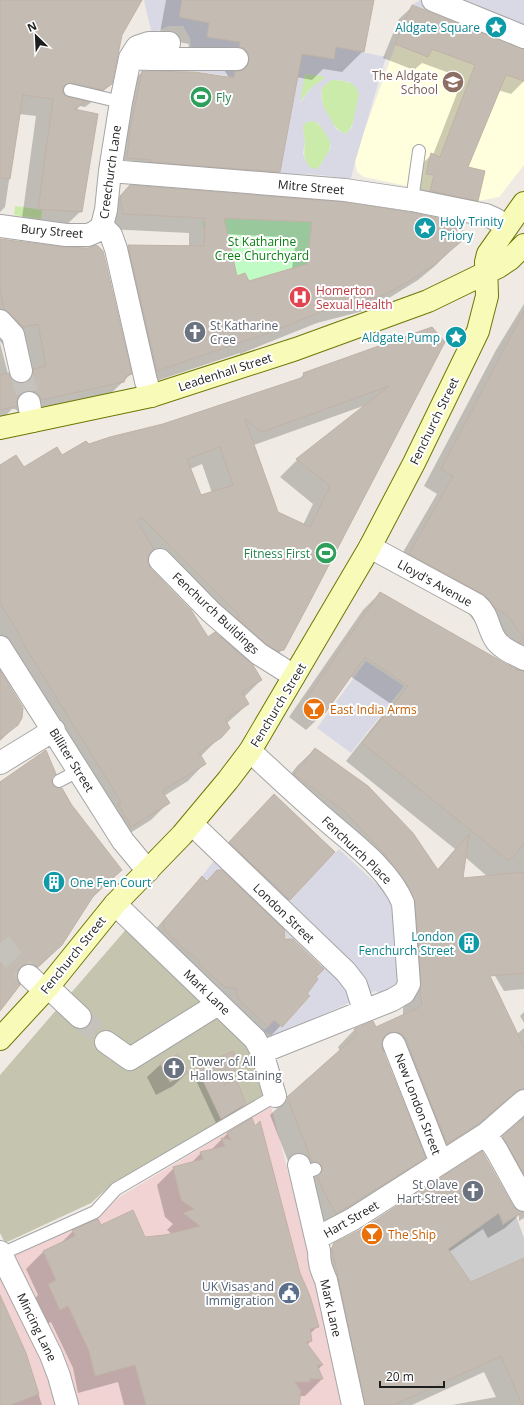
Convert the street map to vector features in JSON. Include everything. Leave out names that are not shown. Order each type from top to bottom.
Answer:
[{"type":"street","points":[[434,0],[524,38]]},
{"type":"street","points":[[169,43],[149,43],[137,47],[130,58],[151,60],[237,59]]},
{"type":"street","name":"Creechurch Lane","points":[[130,58],[120,102],[106,210],[102,226],[111,235],[116,249],[146,381],[151,396]]},
{"type":"street","name":"Mitre Street","points":[[110,171],[346,190],[412,200],[486,215],[507,226]]},
{"type":"street","name":"Fenchurch Street","points":[[0,1039],[47,989],[115,904],[171,848],[192,824],[250,751],[370,548],[414,463],[478,331],[487,296],[486,262],[488,254],[524,203]]},
{"type":"street","name":"Bury Street","points":[[0,226],[66,235],[88,235],[95,232],[102,226]]},
{"type":"street","name":"Leadenhall Street","points":[[0,428],[30,412],[74,413],[151,396],[296,349],[428,301],[510,259],[524,245]]},
{"type":"street","points":[[0,321],[13,335],[21,371]]},
{"type":"street","name":"Lloyd's Avenue","points":[[370,548],[477,605],[483,611],[495,640],[500,645],[524,659]]},
{"type":"street","name":"Fenchurch Buildings","points":[[160,560],[211,612],[259,654],[294,676]]},
{"type":"street","name":"Billiter Street","points":[[0,647],[123,841],[148,871]]},
{"type":"street","points":[[0,763],[54,730]]},
{"type":"street","name":"Fenchurch Place","points":[[250,751],[367,857],[390,880],[398,892],[403,903],[405,918],[409,984],[404,993],[392,1000],[370,1008]]},
{"type":"street","name":"London Street","points":[[192,824],[346,972],[356,984],[370,1008]]},
{"type":"street","name":"Mark Lane","points":[[115,904],[255,1039],[262,1052],[275,1096]]},
{"type":"street","points":[[29,976],[80,1017]]},
{"type":"street","points":[[106,1042],[130,1059],[218,1004]]},
{"type":"street","points":[[262,1052],[370,1008]]},
{"type":"street","name":"New London Street","points":[[394,1044],[441,1163]]},
{"type":"street","name":"Hart Street","points":[[317,1238],[353,1219],[486,1134],[524,1101]]},
{"type":"street","points":[[486,1134],[498,1151],[524,1200]]},
{"type":"street","name":"Mark Lane","points":[[305,1169],[319,1251],[320,1268],[326,1280],[354,1405]]},
{"type":"street","name":"Mincing Lane","points":[[1,1253],[52,1355],[60,1376],[64,1404]]},
{"type":"lane","points":[[70,90],[120,102]]},
{"type":"lane","points":[[412,200],[419,151]]},
{"type":"lane","points":[[59,781],[82,777]]},
{"type":"lane","points":[[1,1253],[95,1212],[116,1189],[275,1096]]},
{"type":"shaded area","points":[[145,0],[182,0],[179,17],[209,23],[207,37],[240,42],[234,77],[150,65],[188,51],[191,47],[190,38],[183,26],[168,26],[152,34]]},
{"type":"shaded area","name":"Aldgate Square","points":[[420,0],[524,0],[524,49],[412,5]]},
{"type":"shaded area","name":"The Aldgate School","points":[[412,5],[524,49],[524,165],[499,197],[478,201],[364,177],[357,172],[355,161],[365,129]]},
{"type":"shaded area","points":[[336,47],[386,57],[351,179],[320,175],[279,173],[302,54],[334,59]],"holes":[[[305,74],[323,76],[325,78],[311,88],[300,103]],[[331,80],[349,82],[356,87],[359,94],[352,127],[346,134],[336,129],[323,105],[321,96],[322,88]],[[314,121],[319,124],[329,139],[331,147],[317,169],[311,168],[306,162],[303,153],[305,143],[303,127],[306,122]]]},
{"type":"shaded area","points":[[366,661],[404,686],[351,753],[317,728]]},
{"type":"shaded area","points":[[228,842],[289,900],[339,849],[385,892],[395,909],[399,985],[387,995],[375,991],[281,1034],[273,1036],[263,1031],[274,1020],[282,1027],[310,997],[307,994],[318,979],[316,977],[323,970],[322,965],[295,939],[289,939],[202,876]]},
{"type":"shaded area","points":[[129,926],[252,1042],[271,1095],[112,1184],[91,1203],[5,1243],[0,1233],[0,1075]]},
{"type":"shaded area","points":[[271,1106],[329,1330],[345,1405],[0,1405],[0,1260],[99,1215],[121,1196]]},
{"type":"shaded area","points":[[495,1205],[503,1225],[516,1216],[524,1238],[524,1258],[471,1282],[447,1248],[466,1227],[471,1233],[482,1225]]},
{"type":"green space","points":[[305,74],[323,76],[325,78],[311,88],[299,103]]},
{"type":"green space","points":[[331,80],[348,82],[355,86],[358,90],[359,99],[353,122],[351,128],[346,134],[335,127],[327,115],[322,101],[322,88]]},
{"type":"green space","points":[[314,121],[320,125],[325,132],[330,143],[330,147],[327,156],[319,167],[317,169],[311,169],[307,163],[304,152],[305,142],[303,127],[306,122]]},
{"type":"green space","points":[[15,206],[42,210],[41,219],[14,215]]},
{"type":"green space","name":"St Katharine Cree Churchyard","points":[[230,219],[311,222],[307,264],[249,281],[245,273],[237,276],[226,226],[204,229],[202,222]]},
{"type":"building","points":[[0,0],[142,0],[122,35],[112,84],[103,90],[71,83],[65,85],[63,88],[63,93],[65,96],[86,101],[74,109],[98,114],[82,212],[38,209],[53,99],[23,95],[10,179],[0,178]]},
{"type":"building","points":[[182,0],[374,0],[364,52],[336,47],[334,59],[302,54],[280,172],[149,162],[151,160],[127,158],[130,130],[142,71],[194,72],[234,78],[235,72],[243,70],[248,65],[248,53],[244,48],[239,47],[240,42],[207,37],[209,23],[179,17]]},
{"type":"building","points":[[412,5],[524,49],[524,81],[506,75],[468,167],[485,171],[478,201],[430,191],[434,175],[426,174],[431,153],[440,157],[475,65],[432,49],[428,57],[395,44]]},
{"type":"building","points":[[130,185],[344,202],[410,212],[460,223],[464,234],[463,240],[435,264],[384,295],[334,307],[256,338],[157,371],[128,245],[204,246],[205,218],[123,214],[120,196]],"holes":[[[224,218],[312,222],[307,264],[249,281],[245,273],[237,276]]]},
{"type":"building","points":[[0,239],[64,247],[88,248],[96,245],[103,251],[132,374],[126,376],[124,382],[41,400],[39,395],[34,391],[27,391],[21,393],[17,398],[17,406],[0,410],[0,375],[9,373],[12,380],[17,383],[23,383],[30,380],[33,375],[33,369],[46,366],[38,324],[23,327],[9,312],[4,309],[0,291]]},
{"type":"building","points":[[524,311],[524,645],[519,643],[523,637],[507,615],[495,608],[486,596],[409,554],[453,476],[441,469]]},
{"type":"building","points":[[432,327],[445,342],[284,650],[277,651],[266,644],[237,618],[240,616],[141,517],[137,521],[154,549],[148,557],[148,563],[151,569],[191,610],[208,637],[215,632],[253,665],[262,680],[242,692],[249,704],[225,719],[230,728],[221,738],[199,752],[206,764],[162,791],[170,803],[131,827],[118,804],[121,802],[21,640],[22,639],[0,603],[0,465],[16,455],[24,467],[57,447],[62,455],[86,441],[89,444],[110,437],[163,424],[304,377],[303,373]],"holes":[[[389,386],[296,459],[330,486],[310,527],[278,512],[245,419],[262,432]],[[220,447],[233,485],[201,495],[187,459]]]},
{"type":"building","points":[[380,592],[506,664],[518,670],[524,671],[524,844],[509,861],[362,743],[408,686],[365,657],[325,713],[306,699]]},
{"type":"building","points":[[0,670],[23,708],[22,718],[18,725],[0,739]]},
{"type":"building","points":[[315,748],[368,786],[413,833],[438,870],[469,834],[463,878],[524,872],[524,973],[490,976],[524,1047],[524,1089],[516,1092],[478,1124],[447,1144],[406,1039],[402,1034],[396,1032],[389,1033],[384,1037],[382,1049],[426,1158],[336,1214],[317,1176],[322,1171],[322,1166],[317,1162],[312,1162],[287,1097],[358,1034],[354,1029],[373,1021],[376,1027],[422,1006],[420,991],[421,983],[415,902],[407,884],[382,851],[344,811],[294,774]]},
{"type":"building","name":"One Fen Court","points":[[46,750],[56,774],[52,777],[53,785],[58,788],[62,788],[71,804],[122,870],[94,895],[62,945],[38,967],[31,964],[25,964],[20,968],[17,974],[17,979],[20,985],[0,1011],[0,782]]},
{"type":"building","points":[[274,794],[335,852],[290,900],[229,842]]},
{"type":"building","points":[[217,870],[222,870],[284,929],[285,939],[293,939],[324,969],[316,977],[318,979],[307,994],[310,996],[282,1027],[274,1020],[268,1027],[238,999],[236,989],[225,987],[200,965],[199,961],[192,954],[187,952],[165,931],[163,922],[202,876],[207,881]]},
{"type":"building","points":[[233,1051],[239,1064],[224,1085],[236,1079],[246,1104],[221,1119],[197,1068]]},
{"type":"building","name":"Tower of All Hallows Staining","points":[[178,1054],[188,1073],[170,1082],[160,1063]]},
{"type":"building","points":[[252,1118],[255,1126],[260,1121],[300,1273],[310,1296],[319,1327],[310,1329],[312,1341],[306,1342],[323,1365],[317,1365],[323,1379],[309,1379],[311,1382],[295,1382],[301,1391],[299,1405],[146,1405],[135,1365],[95,1376],[89,1351],[68,1306],[60,1310],[48,1284],[56,1280],[43,1251],[75,1236],[72,1230],[98,1219],[101,1225],[133,1210],[145,1237],[165,1235],[200,1226],[183,1213],[194,1209],[181,1200],[173,1167],[203,1159],[200,1152],[225,1146],[221,1138],[231,1140],[227,1133]]},
{"type":"building","points":[[524,1118],[524,1174],[502,1136]]},
{"type":"building","points":[[482,1151],[513,1206],[517,1210],[523,1212],[504,1223],[499,1213],[448,1249],[471,1282],[524,1258],[524,1405],[522,1405],[501,1356],[394,1405],[365,1405],[332,1249],[333,1245],[334,1243],[360,1230]]},
{"type":"building","points":[[0,1295],[26,1353],[39,1394],[11,1405],[0,1405]]},
{"type":"tunnel","points":[[21,371],[29,403]]},
{"type":"tunnel","points":[[0,943],[29,976]]},
{"type":"tunnel","points":[[80,1017],[106,1042]]},
{"type":"place","name":"Aldgate Square","points":[[496,27]]},
{"type":"place","name":"The Aldgate School","points":[[453,82]]},
{"type":"place","name":"Fly","points":[[201,97]]},
{"type":"place","name":"Holy Trinity Priory","points":[[425,228]]},
{"type":"place","name":"Homerton Sexual Health","points":[[300,297]]},
{"type":"place","name":"St Katharine Cree","points":[[195,332]]},
{"type":"place","name":"Aldgate Pump","points":[[456,337]]},
{"type":"place","name":"Fitness First","points":[[326,553]]},
{"type":"place","name":"East India Arms","points":[[314,709]]},
{"type":"place","name":"One Fen Court","points":[[54,882]]},
{"type":"place","name":"London Fenchurch Street","points":[[469,943]]},
{"type":"place","name":"Tower of All Hallows Staining","points":[[174,1068]]},
{"type":"place","name":"St Olave Hart Street","points":[[473,1191]]},
{"type":"place","name":"The Ship","points":[[372,1234]]},
{"type":"place","name":"UK Visas and Immigration","points":[[289,1293]]}]
